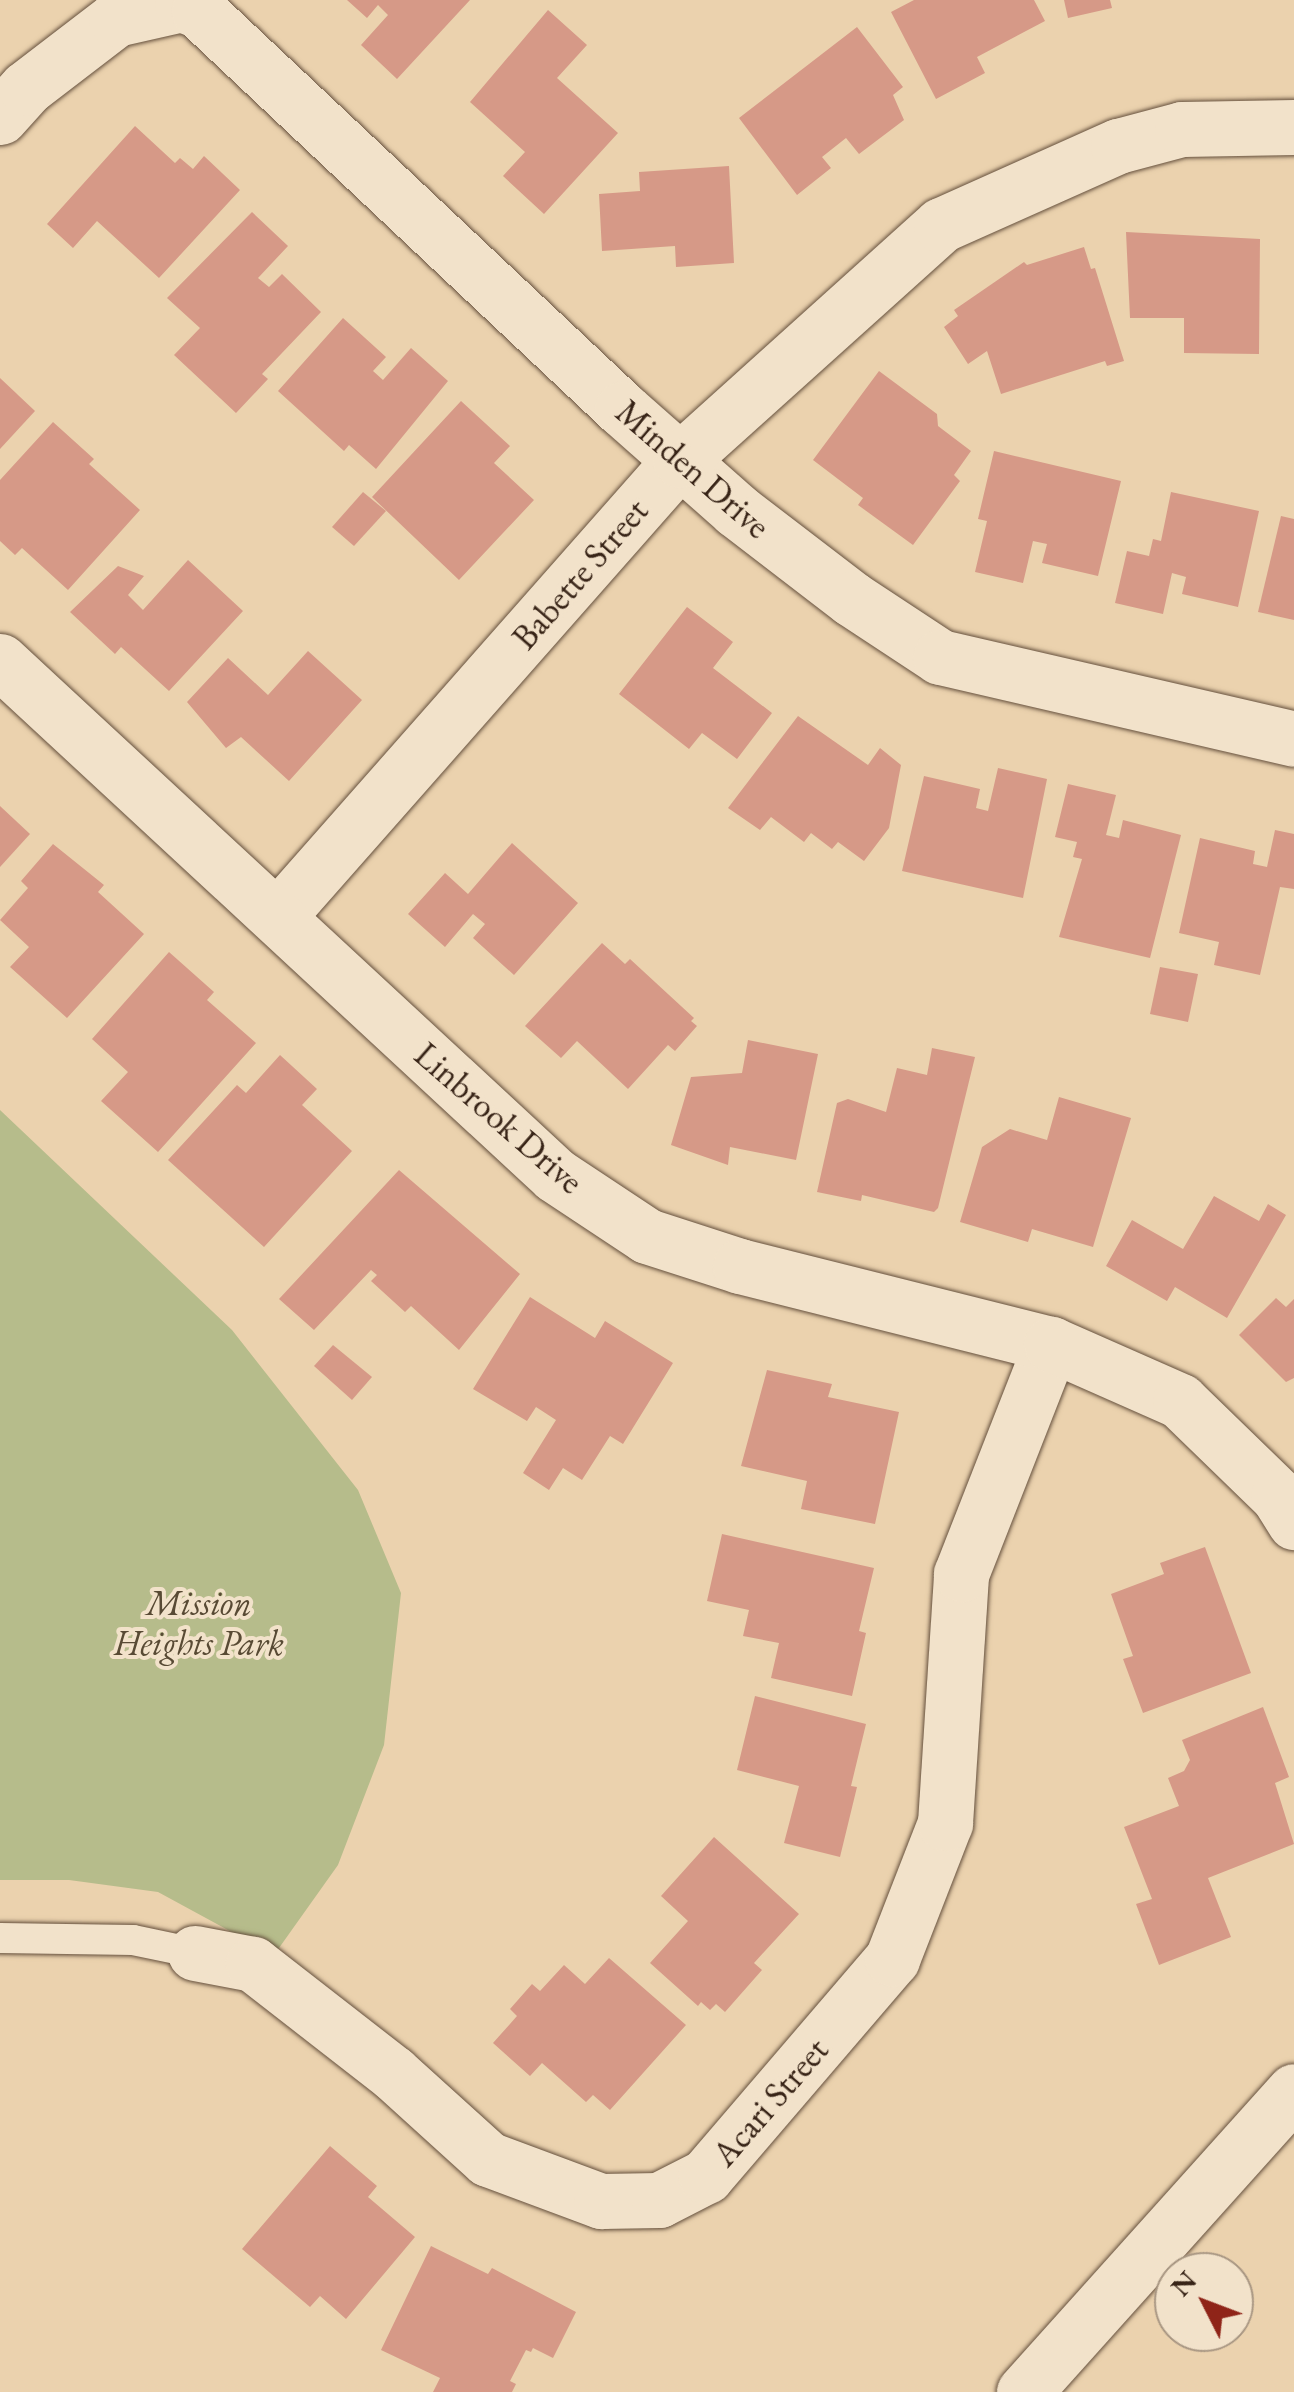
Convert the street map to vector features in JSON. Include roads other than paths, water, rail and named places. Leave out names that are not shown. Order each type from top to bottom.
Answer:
[{"type":"street","name":"Minden Drive","points":[[0,116],[26,88],[116,19],[182,4],[199,11],[680,460],[852,599],[940,657],[1294,739]]},
{"type":"street","name":"Babette Street","points":[[278,916],[680,460],[941,225],[1118,146],[1182,129],[1294,127]]},
{"type":"street","name":"Linbrook Drive","points":[[0,661],[555,1175],[647,1236],[740,1266],[1052,1344],[1180,1401],[1278,1496],[1294,1522]]},
{"type":"street","name":"Acari Street","points":[[195,1953],[253,1964],[393,2073],[488,2159],[601,2200],[658,2200],[706,2176],[892,1960],[945,1824],[961,1574],[1052,1344]]},
{"type":"street","points":[[1024,2392],[1294,2091]]},
{"type":"lane","name":"Acari Street","points":[[0,1938],[133,1940],[195,1953]]},
{"type":"park label","name":"Mission Heights Park","points":[[199,1623]]}]
